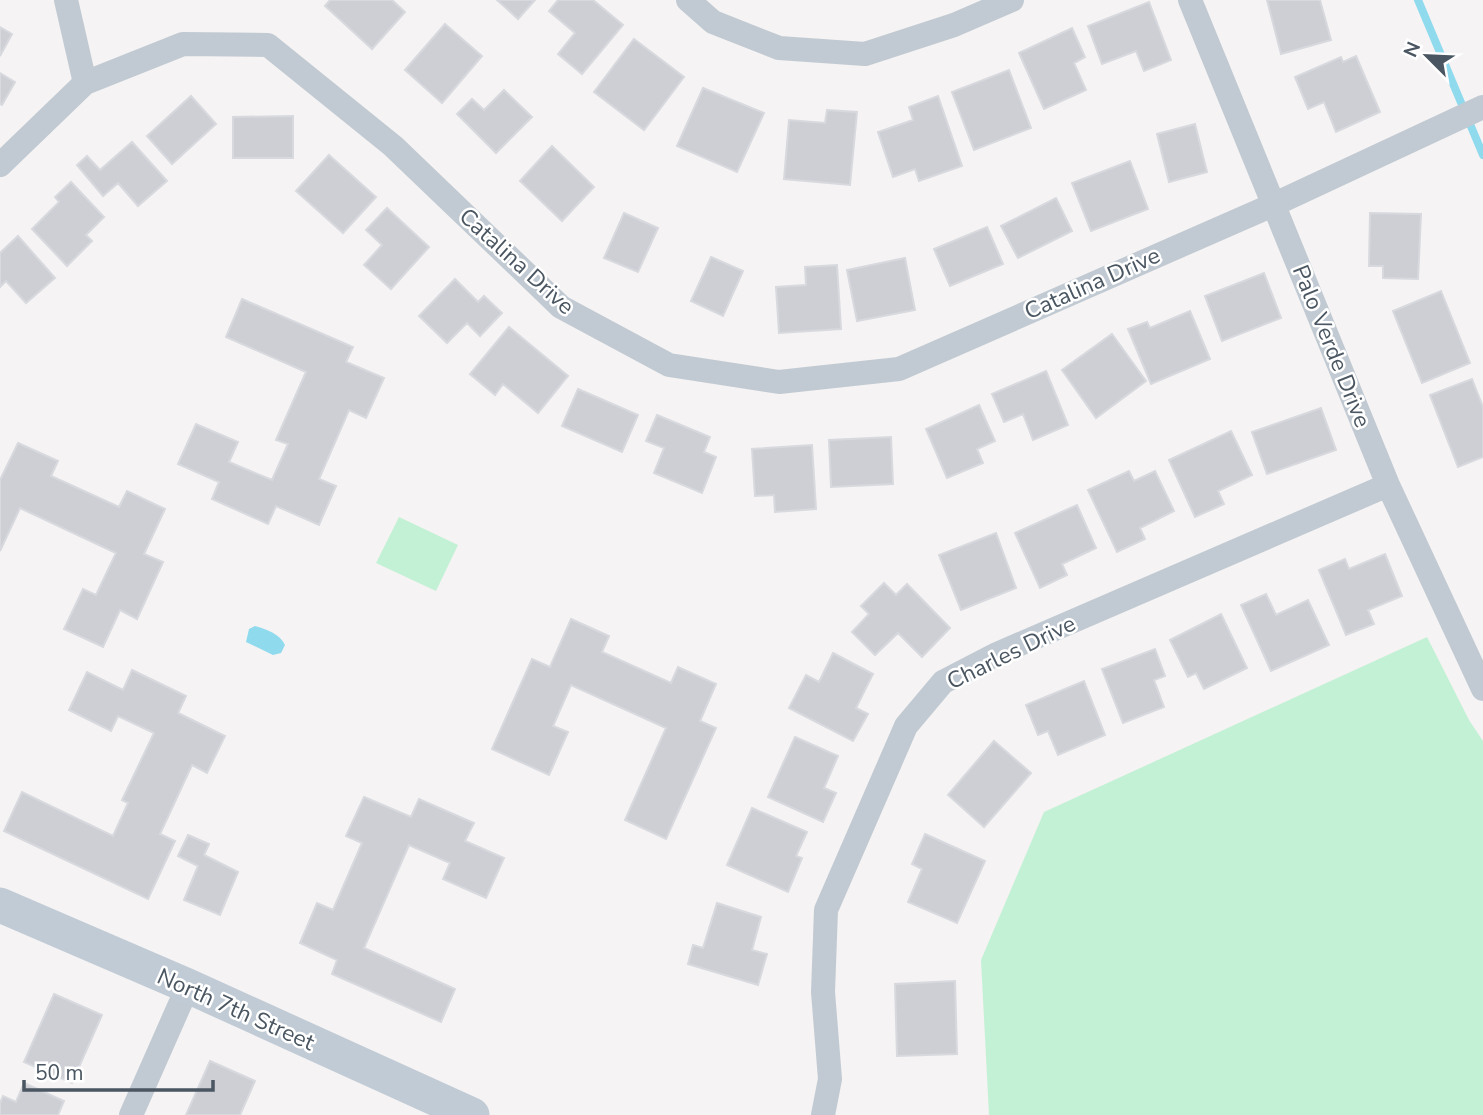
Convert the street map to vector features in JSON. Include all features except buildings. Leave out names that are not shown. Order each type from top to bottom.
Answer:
[{"type":"main road","name":"North 7th Street","points":[[0,905],[188,986],[472,1115]]},
{"type":"street","points":[[66,0],[85,83]]},
{"type":"street","points":[[688,0],[713,22],[779,48],[865,54],[954,25],[1012,0]]},
{"type":"street","name":"Palo Verde Drive","points":[[1190,0],[1388,485],[1483,689]]},
{"type":"street","name":"Catalina Drive","points":[[0,165],[85,83],[183,44],[268,45],[393,146],[561,307],[669,365],[779,382],[899,369],[1275,204],[1483,107]]},
{"type":"street","name":"Charles Drive","points":[[823,1115],[830,1079],[823,992],[826,910],[906,726],[943,682],[997,654],[1388,485]]},
{"type":"street","points":[[131,1115],[188,986]]},
{"type":"green space","points":[[399,517],[458,545],[436,591],[376,563]]},
{"type":"green space","points":[[1427,637],[1469,720],[1483,741],[1483,1115],[989,1115],[981,960],[1044,812]]},
{"type":"water","points":[[255,626],[280,638],[285,645],[281,653],[273,655],[246,642],[249,629]]},
{"type":"waterway","points":[[1418,0],[1483,155]]}]
